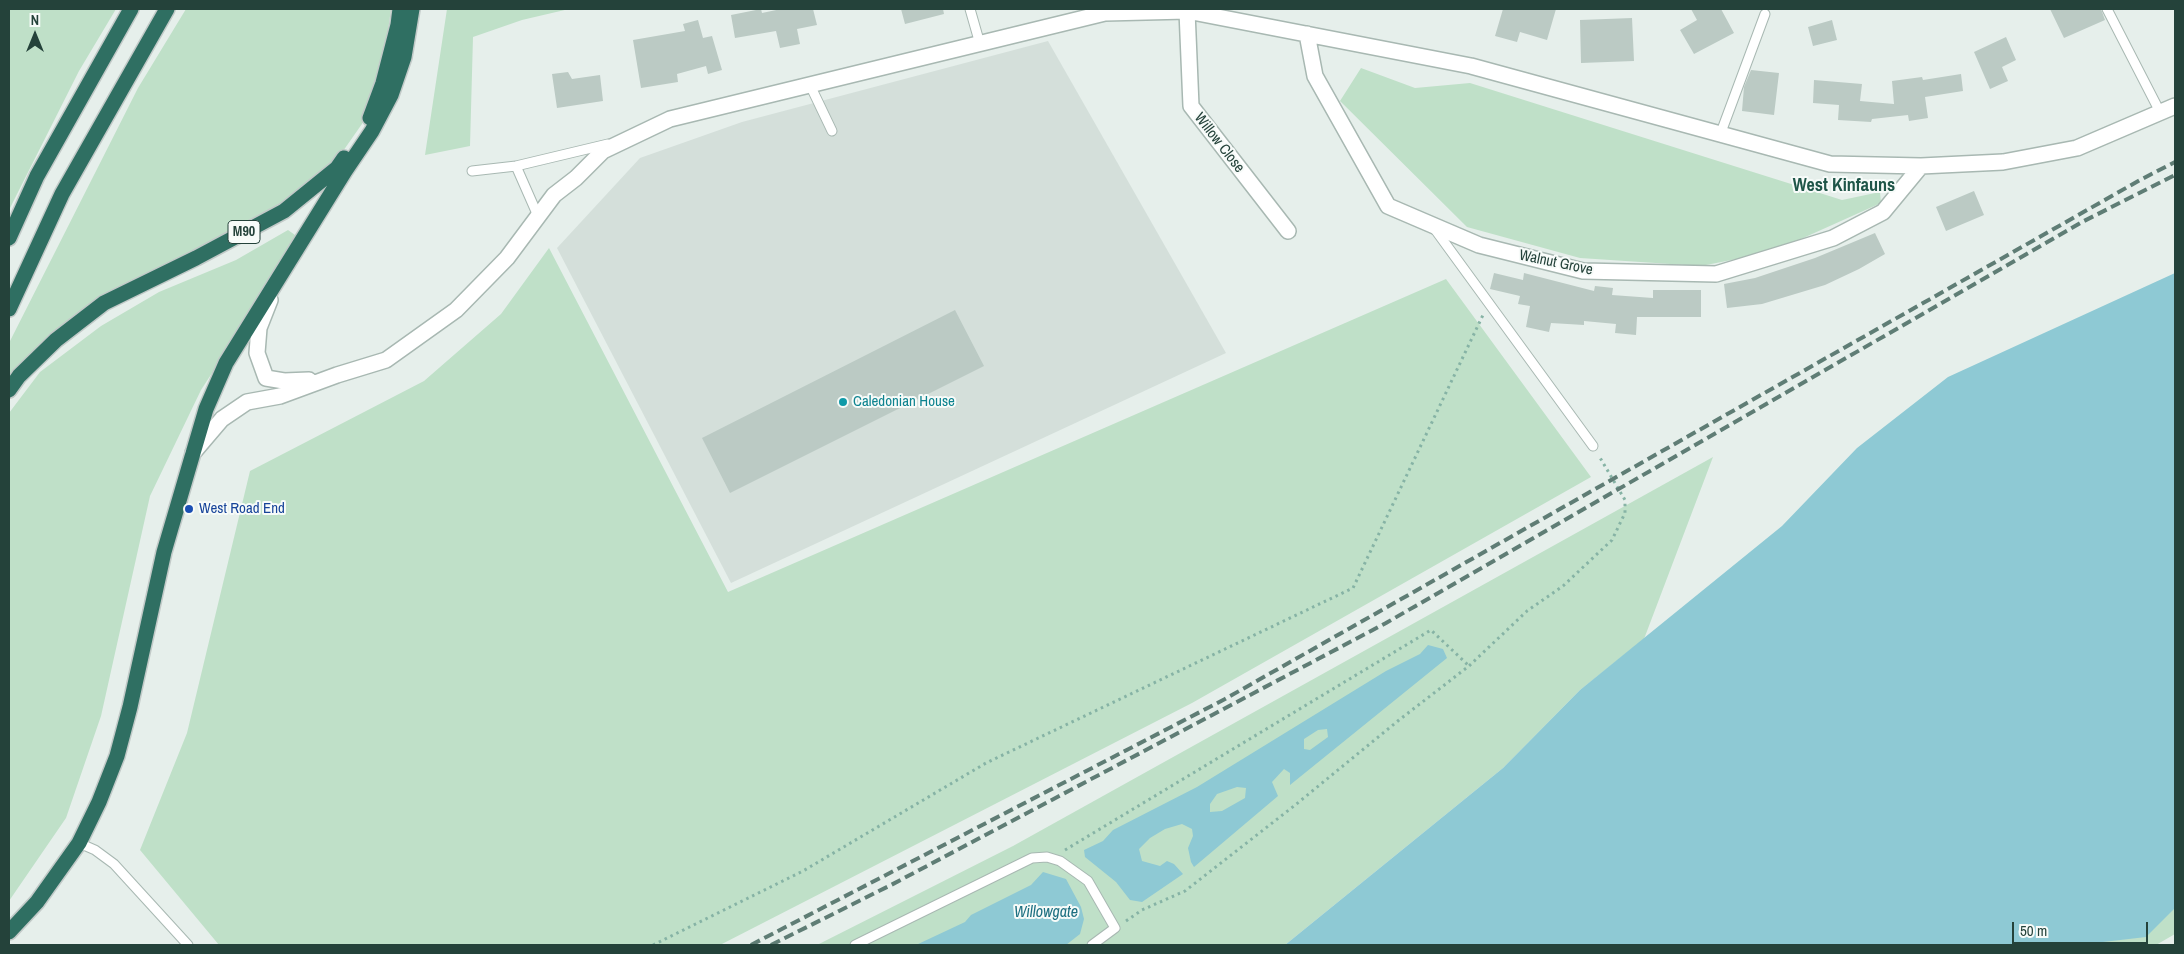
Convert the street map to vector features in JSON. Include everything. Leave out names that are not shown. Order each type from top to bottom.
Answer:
[{"type":"highway","points":[[9,238],[37,176],[130,9]]},
{"type":"highway","points":[[9,309],[62,194],[167,9]]},
{"type":"highway","name":"M90","points":[[9,390],[19,376],[56,340],[104,303],[196,258],[284,211],[337,168],[366,128],[384,83],[400,9]]},
{"type":"highway","points":[[404,9],[404,57]]},
{"type":"highway","points":[[9,932],[37,902],[79,843],[99,802],[117,756],[130,707],[164,552],[206,409],[226,363],[372,130],[391,95],[404,57],[412,9]]},
{"type":"street","points":[[192,454],[222,419],[247,402],[280,396],[337,375],[386,360],[456,310],[507,258],[554,195],[576,178],[603,151],[670,119],[1105,13],[1186,11],[1471,66],[1830,164],[1921,166],[2003,162],[2076,148],[2175,106]]},
{"type":"street","name":"Willow Close","points":[[1186,11],[1191,106],[1288,232]]},
{"type":"street","name":"Walnut Grove","points":[[1307,34],[1314,76],[1388,206],[1479,245],[1583,271],[1716,274],[1833,238],[1884,212],[1921,166]]},
{"type":"street","points":[[277,281],[259,328],[257,353],[266,378],[284,381],[303,381],[337,375]]},
{"type":"lane","points":[[970,9],[980,44]]},
{"type":"lane","points":[[2107,9],[2160,112]]},
{"type":"lane","points":[[1720,135],[1765,14]]},
{"type":"lane","points":[[810,85],[832,131]]},
{"type":"lane","points":[[472,170],[516,166],[632,137]]},
{"type":"lane","points":[[516,166],[538,216]]},
{"type":"lane","points":[[1432,225],[1593,446]]},
{"type":"lane","points":[[79,843],[95,850],[114,864],[188,945]]},
{"type":"lane","points":[[856,945],[1032,858],[1060,860],[1088,881],[1115,928],[1092,945]]},
{"type":"path","points":[[653,945],[803,870],[986,763],[1353,588],[1488,303]]},
{"type":"path","points":[[1115,928],[1142,910],[1185,890],[1469,666],[1527,611],[1563,586],[1612,540],[1625,513],[1625,500],[1593,446]]},
{"type":"path","points":[[1051,858],[1431,630],[1469,666]]},
{"type":"shaded area","points":[[1048,41],[1226,353],[731,583],[557,248],[640,158],[742,122]]},
{"type":"green space","points":[[9,9],[116,9],[79,71],[9,210]]},
{"type":"green space","points":[[186,9],[391,9],[381,81],[364,121],[334,164],[282,207],[133,284],[66,323],[56,340],[24,359],[9,376],[9,343],[138,88]]},
{"type":"green space","points":[[447,9],[569,9],[522,20],[473,37],[470,146],[425,155]]},
{"type":"green space","points":[[1361,68],[1415,88],[1470,83],[1842,200],[1880,192],[1881,203],[1772,252],[1701,266],[1580,258],[1467,227],[1340,101]]},
{"type":"green space","points":[[288,230],[295,235],[295,245],[201,390],[150,496],[101,716],[66,818],[9,901],[9,413],[40,372],[101,326],[159,292],[236,260]]},
{"type":"green space","points":[[549,248],[728,592],[1446,279],[1591,477],[1192,703],[720,945],[219,945],[140,850],[187,733],[250,471],[424,381],[501,314]]},
{"type":"green space","points":[[1713,457],[1644,639],[1580,690],[1503,768],[1285,945],[817,945],[1013,846]]},
{"type":"green space","points":[[2175,858],[2175,934],[2156,945],[2077,945]]},
{"type":"water","points":[[2175,273],[2175,908],[2146,937],[2077,945],[1285,945],[1503,768],[1580,690],[1782,526],[1857,448],[1948,377]]},
{"type":"water","points":[[1428,645],[1443,649],[1447,658],[1290,785],[1290,773],[1284,769],[1272,782],[1278,796],[1194,867],[1188,848],[1193,836],[1192,829],[1182,824],[1165,829],[1150,838],[1139,849],[1142,861],[1160,866],[1167,861],[1174,864],[1183,874],[1142,902],[1130,900],[1116,882],[1085,857],[1084,850],[1103,841],[1113,830],[1197,787],[1386,671],[1420,654]],"holes":[[[1327,729],[1328,737],[1310,750],[1304,749],[1304,739],[1318,730]],[[1237,787],[1246,788],[1245,798],[1222,811],[1210,812],[1210,804],[1217,794]]]},
{"type":"water","name":"Willowgate","points":[[1043,872],[1066,879],[1081,907],[1084,919],[1080,934],[1066,945],[916,945],[965,922],[971,915],[1031,885]]},
{"type":"building","points":[[761,9],[762,13],[781,9],[813,9],[817,25],[797,29],[800,44],[780,48],[776,31],[735,38],[731,15]]},
{"type":"building","points":[[901,9],[943,9],[944,14],[905,24]]},
{"type":"building","points":[[1503,9],[1556,9],[1547,40],[1520,32],[1517,42],[1495,36]]},
{"type":"building","points":[[1691,9],[1721,9],[1734,33],[1694,54],[1680,30],[1697,20]]},
{"type":"building","points":[[2050,9],[2101,9],[2105,20],[2064,38]]},
{"type":"building","points":[[1632,18],[1634,61],[1581,63],[1580,20]]},
{"type":"building","points":[[698,20],[703,38],[712,36],[722,70],[708,74],[706,66],[677,74],[678,82],[641,88],[633,40],[685,31],[683,24]]},
{"type":"building","points":[[1832,20],[1837,40],[1813,46],[1808,27]]},
{"type":"building","points":[[2006,37],[2016,60],[2002,67],[2008,81],[1990,89],[1974,52]]},
{"type":"building","points":[[1751,70],[1779,73],[1774,115],[1742,111],[1744,87]]},
{"type":"building","points":[[568,72],[572,79],[600,75],[603,101],[557,108],[552,74]]},
{"type":"building","points":[[1961,74],[1963,91],[1925,97],[1928,118],[1909,121],[1908,115],[1872,119],[1871,122],[1838,120],[1839,105],[1813,103],[1814,80],[1862,84],[1860,101],[1894,104],[1892,81],[1922,77],[1923,80]]},
{"type":"building","points":[[1974,191],[1984,215],[1946,231],[1936,207]]},
{"type":"building","points":[[1875,233],[1885,254],[1859,269],[1825,285],[1762,304],[1727,308],[1724,284],[1755,278],[1815,258]]},
{"type":"building","points":[[1494,273],[1523,280],[1524,273],[1594,291],[1595,286],[1613,288],[1612,295],[1653,298],[1653,290],[1701,290],[1701,317],[1637,317],[1636,335],[1615,333],[1616,324],[1584,321],[1584,325],[1551,323],[1549,332],[1526,327],[1530,306],[1518,304],[1520,296],[1490,289]]},
{"type":"building","name":"Caledonian House","points":[[955,310],[984,366],[730,493],[702,438]]},
{"type":"railway","points":[[751,945],[1225,699],[2140,180],[2175,162]]},
{"type":"railway","points":[[771,945],[891,885],[1386,623],[2084,221],[2175,175]]},
{"type":"place","name":"Caledonian House","points":[[843,402]]},
{"type":"place","name":"West Road End","points":[[189,509]]},
{"type":"district","name":"West Kinfauns","points":[[1844,186]]}]
